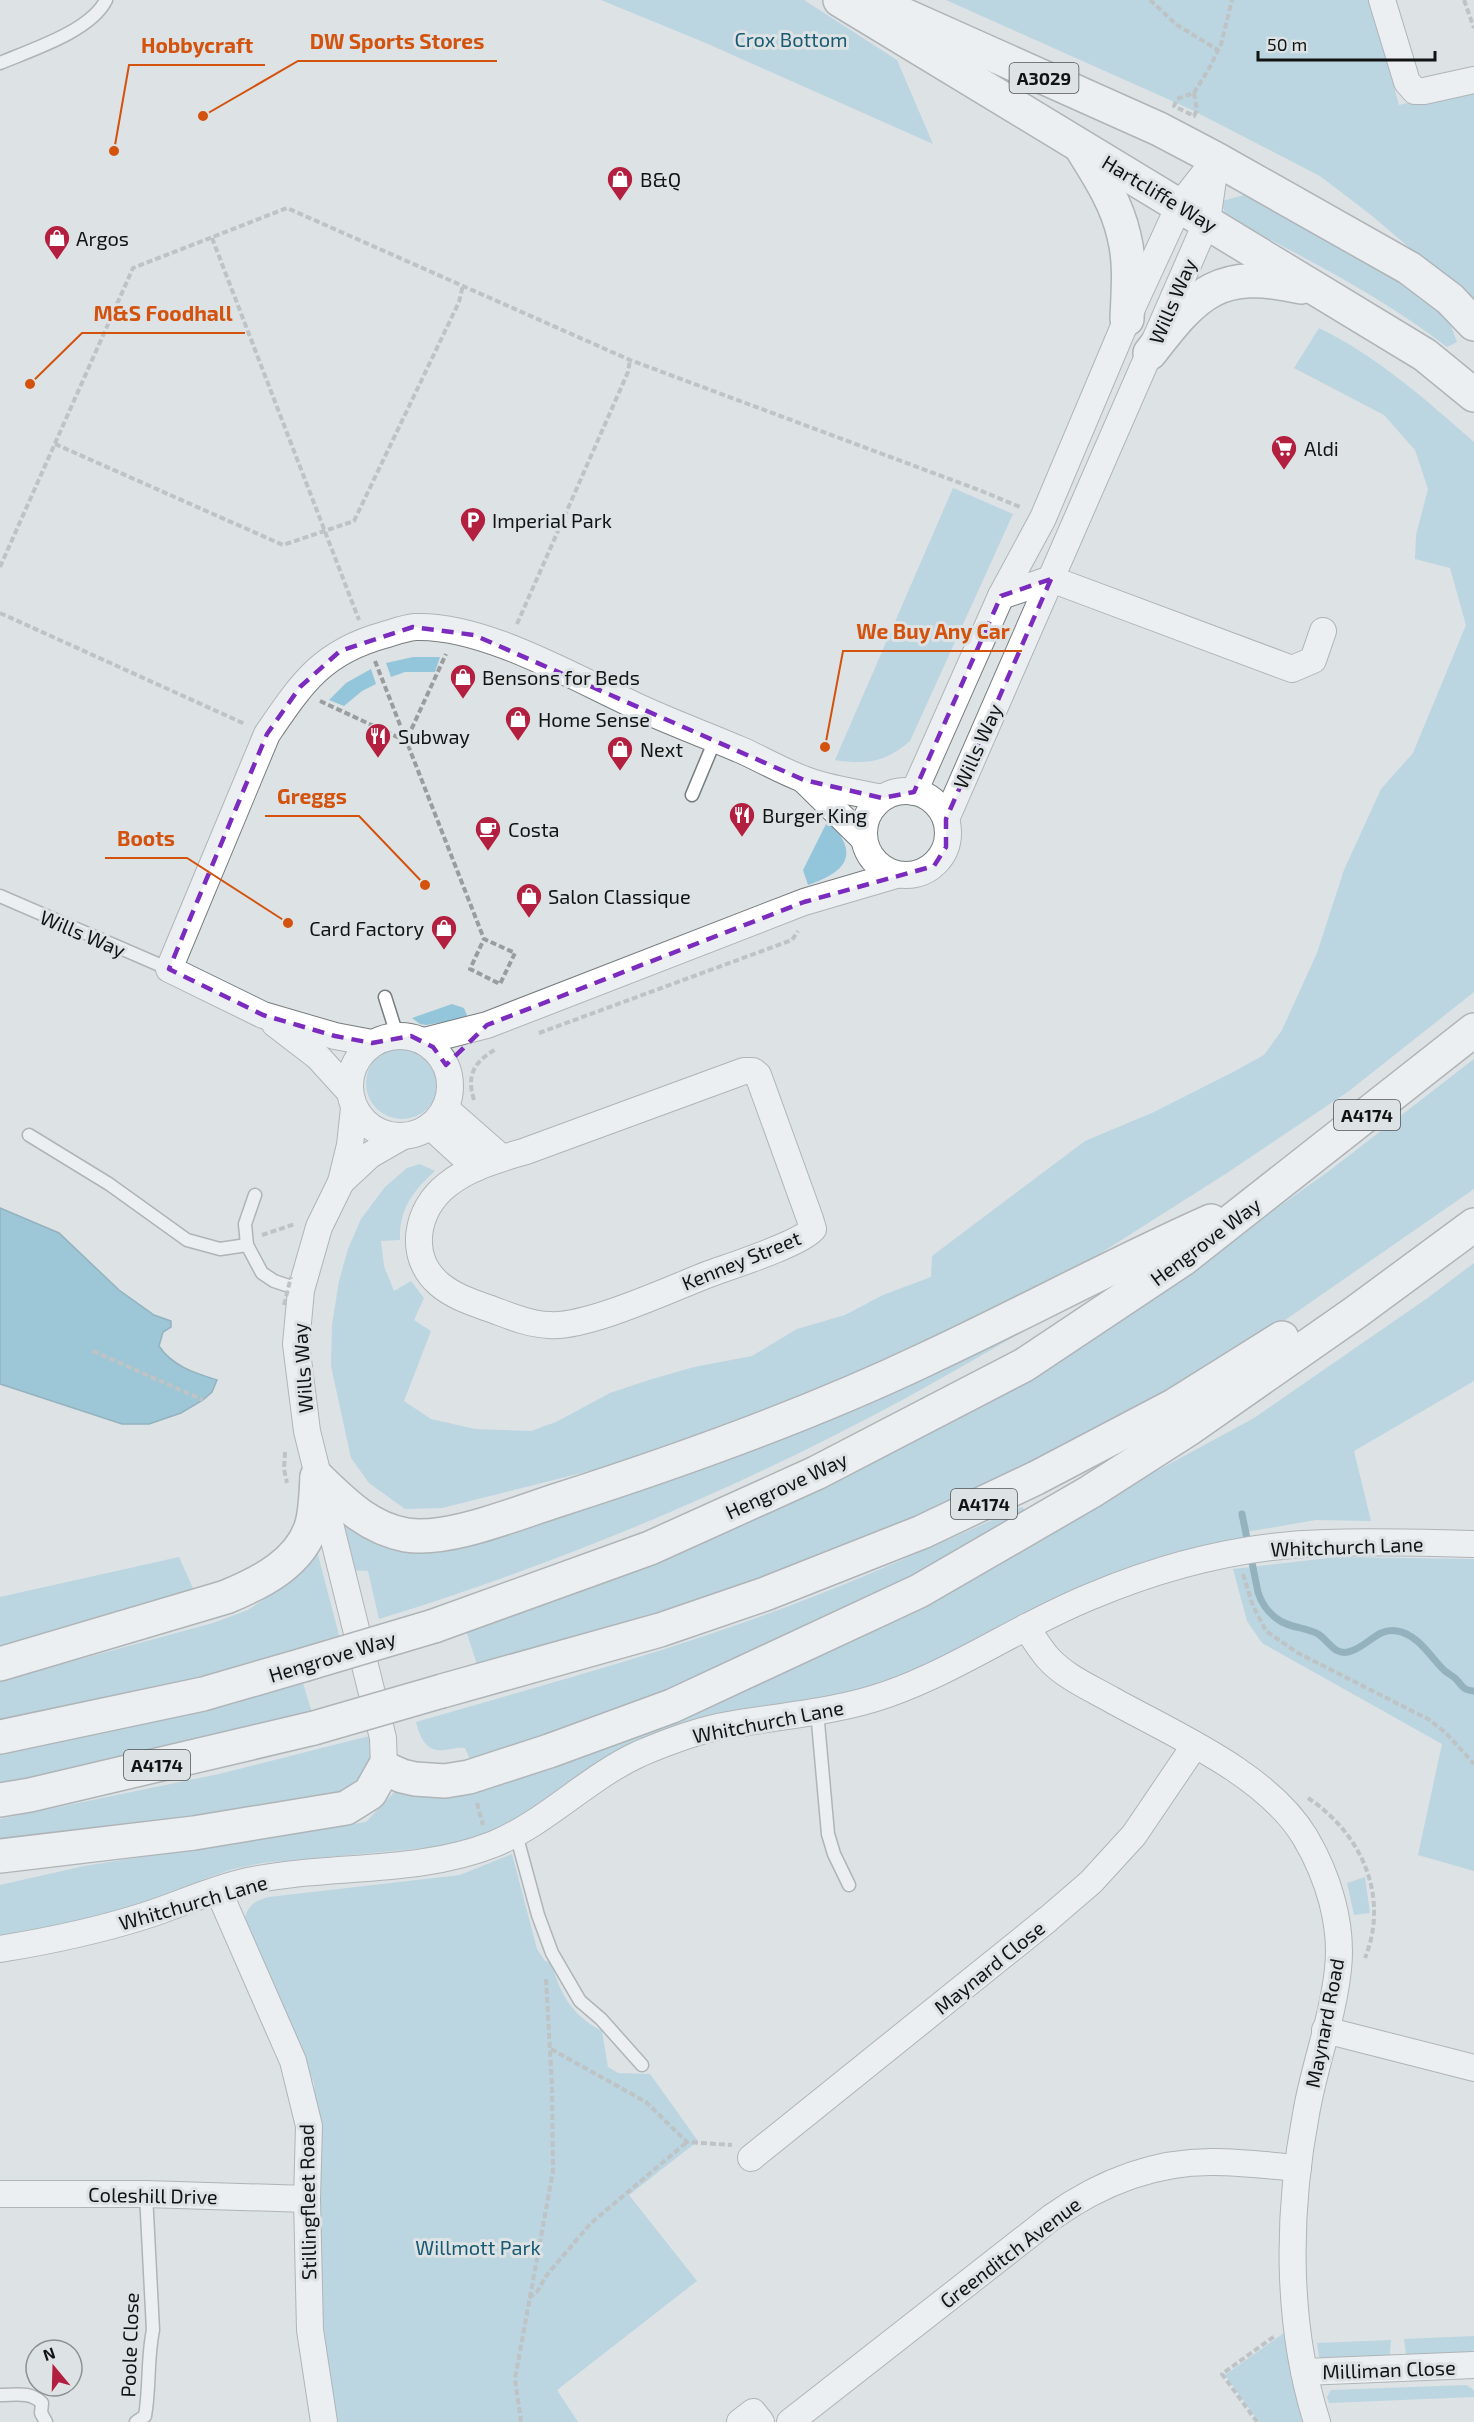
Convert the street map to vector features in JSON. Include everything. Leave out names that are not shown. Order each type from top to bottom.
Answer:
[{"type":"highway","name":"Hartcliffe Way","points":[[840,0],[1425,355],[1474,395]]},
{"type":"highway","name":"A3029","points":[[870,0],[1159,129],[1216,159],[1409,268],[1450,299],[1474,324]]},
{"type":"highway","points":[[1079,145],[1102,180],[1125,238],[1128,269],[1127,319]]},
{"type":"highway","points":[[1150,353],[1180,314],[1205,293],[1233,282],[1252,279],[1277,281],[1320,291]]},
{"type":"highway","name":"Hengrove Way","points":[[0,1737],[203,1694],[434,1626],[650,1548],[816,1473],[1024,1365],[1183,1259],[1474,1030]]},
{"type":"highway","points":[[303,1481],[360,1517],[407,1535],[447,1533],[501,1518],[647,1471],[788,1420],[923,1361],[1099,1273],[1259,1200]]},
{"type":"highway","name":"A4174","points":[[0,1800],[30,1795],[314,1728],[660,1630],[765,1594],[892,1545],[978,1507],[1175,1405],[1358,1290],[1474,1207]]},
{"type":"highway","points":[[0,1856],[194,1833],[346,1808],[370,1793],[384,1768],[416,1779],[445,1781],[469,1777],[549,1752],[672,1706],[919,1592],[1090,1492],[1190,1428],[1356,1312],[1474,1225]]},
{"type":"highway","points":[[0,1664],[226,1597],[257,1584],[278,1570],[295,1554],[307,1538],[312,1523],[303,1481]]},
{"type":"street","points":[[1382,0],[1407,82],[1415,91],[1474,80]]},
{"type":"street","name":"Wills Way","points":[[946,819],[1150,353],[1193,213],[1216,159]]},
{"type":"street","name":"Wills Way","points":[[914,792],[1001,596],[1043,518],[1127,319],[1193,213]]},
{"type":"street","points":[[1001,596],[1050,579],[1292,669],[1313,660],[1323,631]]},
{"type":"street","points":[[169,969],[267,735],[285,705],[323,663],[340,651],[373,653],[413,627],[474,635],[507,647],[804,780],[882,798]]},
{"type":"street","points":[[804,780],[866,845],[881,868],[896,875]]},
{"type":"street","points":[[424,1041],[487,1025],[827,894],[896,875],[921,873],[939,860],[946,847],[949,833],[946,819],[939,806],[928,797],[914,792],[896,792],[882,798],[864,825],[866,845],[827,894]]},
{"type":"street","name":"Wills Way","points":[[169,969],[263,1015],[335,1036],[372,1043]]},
{"type":"street","name":"Wills Way","points":[[263,1015],[318,1057],[351,1099],[362,1120],[374,1130],[388,1135],[403,1136],[417,1133],[438,1117]]},
{"type":"street","points":[[446,1065],[464,1043],[487,1025]]},
{"type":"street","name":"Wills Way","points":[[384,1768],[383,1738],[337,1558],[303,1481],[305,1421],[292,1291],[341,1182],[350,1145],[351,1072],[359,1056],[372,1043],[397,1035]]},
{"type":"street","points":[[397,1035],[411,1036],[424,1041],[441,1056],[446,1065],[450,1087],[438,1117]]},
{"type":"street","name":"Kenney Street","points":[[753,1071],[758,1075],[813,1228],[804,1236],[749,1260],[604,1313],[570,1324],[551,1325],[527,1322],[463,1299],[439,1284],[427,1270],[420,1253],[418,1238],[421,1222],[430,1203],[448,1184],[476,1168],[715,1082],[753,1071]]},
{"type":"street","points":[[438,1117],[502,1158]]},
{"type":"street","points":[[438,1117],[476,1168]]},
{"type":"street","name":"Wills Way","points":[[341,1182],[370,1155],[403,1136]]},
{"type":"street","name":"Whitchurch Lane","points":[[0,1949],[81,1934],[249,1881],[420,1863],[491,1845],[516,1834],[596,1779],[638,1755],[688,1735],[724,1726],[817,1711],[886,1695],[917,1683],[1089,1597],[1168,1568],[1240,1552],[1324,1542],[1474,1544]]},
{"type":"street","name":"Maynard Road","points":[[1026,1627],[1049,1659],[1077,1681],[1195,1745],[1251,1780],[1280,1806],[1305,1837],[1326,1881],[1339,1938],[1338,1970],[1306,2114],[1293,2224],[1298,2320],[1304,2372],[1317,2422]]},
{"type":"street","name":"Maynard Close","points":[[751,2158],[1091,1882],[1134,1835],[1195,1745]]},
{"type":"street","name":"Stillingfleet Road","points":[[218,1890],[293,2061],[309,2126],[307,2199],[310,2330],[324,2422]]},
{"type":"street","points":[[1325,2030],[1474,2068]]},
{"type":"street","name":"Greenditch Avenue","points":[[790,2422],[1052,2217],[1093,2191],[1150,2170],[1196,2163],[1215,2162],[1298,2168]]},
{"type":"street","name":"Coleshill Drive","points":[[0,2194],[146,2194],[307,2199]]},
{"type":"street","name":"Milliman Close","points":[[1304,2372],[1474,2366]]},
{"type":"street","points":[[740,2422],[753,2412],[761,2422]]},
{"type":"lane","points":[[0,63],[64,37],[101,10],[106,0]]},
{"type":"lane","points":[[692,795],[715,740]]},
{"type":"lane","name":"Wills Way","points":[[0,896],[169,969]]},
{"type":"lane","points":[[385,997],[397,1035]]},
{"type":"lane","points":[[29,1135],[109,1184],[187,1240],[220,1249],[246,1245]]},
{"type":"lane","points":[[255,1195],[245,1224],[246,1245],[262,1273],[292,1291]]},
{"type":"lane","points":[[817,1711],[828,1834],[834,1854],[849,1885]]},
{"type":"lane","points":[[516,1834],[538,1915],[552,1953],[580,2001],[601,2019],[642,2065]]},
{"type":"lane","name":"Poole Close","points":[[136,2422],[145,2416],[153,2330],[146,2194]]},
{"type":"lane","points":[[0,2395],[26,2394],[36,2397],[42,2403],[42,2413],[46,2422]]},
{"type":"path","points":[[1150,0],[1176,25],[1218,50]]},
{"type":"path","points":[[1194,93],[1177,99],[1174,106],[1194,116],[1197,110],[1194,93],[1218,50],[1232,0]]},
{"type":"path","points":[[1464,0],[1474,28]]},
{"type":"path","points":[[0,567],[133,268],[287,208],[630,360],[1020,507]]},
{"type":"path","points":[[212,238],[484,939],[515,953],[500,984],[470,969],[484,939]]},
{"type":"path","points":[[55,444],[283,545],[354,521],[459,302],[464,285]]},
{"type":"path","points":[[507,647],[628,372],[630,360]]},
{"type":"path","points":[[0,613],[267,735]]},
{"type":"path","points":[[406,741],[448,649],[442,648]]},
{"type":"path","points":[[314,698],[406,741]]},
{"type":"path","points":[[246,1245],[266,1233],[298,1223],[319,1227]]},
{"type":"path","points":[[93,1351],[203,1400]]},
{"type":"path","points":[[284,1469],[303,1481]]},
{"type":"path","points":[[1240,1552],[1252,1606],[1266,1631],[1298,1653],[1428,1719],[1445,1732],[1474,1764]]},
{"type":"path","points":[[474,1797],[491,1845]]},
{"type":"path","points":[[521,2422],[515,2379],[553,2171],[550,2049],[545,1973]]},
{"type":"path","points":[[550,2049],[646,2102],[687,2142],[730,2144],[751,2158]]},
{"type":"path","points":[[529,2298],[537,2292],[546,2276],[590,2224],[687,2142]]},
{"type":"path","points":[[1257,2422],[1222,2374],[1298,2320]]},
{"type":"highlighted area","points":[[1051,579],[946,819],[946,847],[934,866],[804,902],[487,1025],[446,1065],[433,1047],[411,1036],[372,1043],[335,1036],[263,1015],[169,969],[267,734],[300,687],[340,651],[413,627],[474,635],[804,780],[882,798],[914,792],[1001,596]]},
{"type":"green space","name":"Crox Bottom","points":[[601,0],[804,0],[897,60],[933,144],[708,44]]},
{"type":"green space","points":[[946,0],[1370,0],[1399,105],[1474,87],[1474,302],[1371,215],[1320,176],[1190,109]]},
{"type":"green space","points":[[1244,195],[1375,262],[1446,313],[1457,342],[1447,347],[1366,293],[1225,216],[1222,201]]},
{"type":"green space","points":[[1319,328],[1381,365],[1474,442],[1474,992],[1349,1091],[1227,1173],[1060,1279],[839,1392],[633,1460],[442,1508],[405,1509],[369,1483],[351,1458],[331,1366],[332,1325],[339,1281],[348,1249],[361,1219],[385,1187],[407,1168],[420,1164],[435,1171],[409,1201],[402,1219],[400,1240],[381,1241],[384,1266],[394,1291],[411,1281],[424,1298],[414,1320],[431,1331],[404,1401],[431,1419],[475,1429],[531,1431],[556,1422],[610,1393],[694,1367],[752,1356],[797,1329],[845,1315],[883,1295],[931,1277],[932,1256],[1085,1141],[1154,1112],[1264,1055],[1282,1030],[1317,953],[1344,870],[1381,789],[1413,753],[1466,625],[1450,568],[1415,559],[1416,535],[1428,489],[1415,450],[1384,415],[1294,368]]},
{"type":"green space","points":[[953,488],[1013,514],[910,741],[884,758],[866,762],[835,760]]},
{"type":"green space","points":[[413,657],[440,657],[435,672],[405,672],[391,677],[386,663]]},
{"type":"green space","points":[[371,669],[376,684],[362,691],[344,706],[329,700],[346,683]]},
{"type":"green space","points":[[828,820],[844,843],[845,860],[832,874],[808,885],[803,870]]},
{"type":"green space","points":[[452,1004],[464,1008],[468,1018],[426,1025],[412,1018]]},
{"type":"green space","points":[[402,1047],[422,1053],[432,1063],[438,1083],[432,1103],[422,1113],[402,1119],[382,1113],[372,1103],[366,1083],[372,1063],[382,1053]]},
{"type":"green space","points":[[1474,1059],[1474,1189],[1259,1338],[1097,1433],[969,1497],[835,1554],[651,1619],[478,1668],[465,1627],[670,1553],[1239,1235],[1329,1171]]},
{"type":"green space","points":[[1474,1263],[1474,1381],[1354,1451],[1371,1521],[1316,1520],[1246,1532],[1242,1538],[1142,1563],[1075,1588],[931,1665],[855,1693],[758,1712],[494,1832],[437,1847],[262,1863],[233,1869],[204,1879],[165,1898],[0,1943],[0,1885],[84,1866],[366,1822],[398,1788],[468,1794],[532,1775],[665,1722],[898,1617],[989,1571],[1151,1474],[1254,1418],[1429,1297]]},
{"type":"green space","points":[[1076,1302],[897,1403],[782,1461],[669,1513],[555,1559],[379,1619],[368,1571],[347,1570],[335,1518],[374,1542],[387,1546]]},
{"type":"green space","points":[[1022,1507],[1028,1514],[889,1587],[747,1656],[629,1706],[471,1762],[465,1748],[433,1749],[425,1743],[420,1733],[416,1722],[703,1637],[854,1580]]},
{"type":"green space","points":[[317,1551],[340,1639],[176,1685],[0,1723],[0,1681],[213,1623],[248,1610],[278,1590]]},
{"type":"green space","points":[[179,1557],[196,1595],[0,1653],[0,1597]]},
{"type":"green space","points":[[1337,1557],[1474,1559],[1474,1871],[1418,1855],[1442,1744],[1262,1643],[1247,1621],[1233,1569]]},
{"type":"green space","points":[[302,1680],[312,1713],[204,1741],[0,1785],[0,1753]]},
{"type":"green space","points":[[369,1736],[374,1755],[363,1781],[334,1799],[0,1842],[0,1819],[219,1774]]},
{"type":"green space","name":"Willmott Park","points":[[512,1854],[537,1949],[545,1961],[551,1962],[558,1984],[568,2002],[582,2018],[602,2031],[608,2067],[618,2073],[650,2074],[698,2141],[629,2195],[697,2281],[557,2390],[578,2422],[336,2422],[324,2337],[318,2240],[319,2155],[314,2083],[244,1923],[245,1917],[252,1905],[269,1897],[460,1875]]},
{"type":"green space","points":[[1365,1877],[1370,1913],[1354,1915],[1347,1883]]},
{"type":"green space","points":[[1284,2333],[1302,2422],[1259,2422],[1225,2375]]},
{"type":"green space","points":[[1474,2336],[1474,2350],[1467,2357],[1407,2362],[1404,2339]]},
{"type":"green space","points":[[1391,2340],[1389,2363],[1326,2365],[1319,2356],[1317,2343]]},
{"type":"green space","points":[[1466,2385],[1474,2390],[1474,2397],[1329,2403],[1327,2397],[1331,2390]]},
{"type":"shaded area","points":[[0,1208],[59,1233],[119,1290],[154,1315],[171,1321],[171,1327],[163,1332],[159,1346],[177,1364],[217,1380],[212,1392],[181,1413],[149,1424],[122,1424],[0,1384]]},
{"type":"waterway","points":[[1242,1514],[1258,1592],[1265,1606],[1276,1618],[1286,1624],[1318,1634],[1335,1649],[1343,1652],[1355,1650],[1384,1632],[1405,1633],[1424,1647],[1464,1688],[1474,1691]]},
{"type":"place","name":"DW Sports Stores","points":[[203,116]]},
{"type":"place","name":"Hobbycraft","points":[[114,151]]},
{"type":"place","name":"B&Q","points":[[620,202]]},
{"type":"place","name":"Argos","points":[[57,261]]},
{"type":"place","name":"M&S Foodhall","points":[[30,384]]},
{"type":"place","name":"Aldi","points":[[1284,471]]},
{"type":"place","name":"Imperial Park","points":[[473,543]]},
{"type":"place","name":"Bensons for Beds","points":[[463,700]]},
{"type":"place","name":"Home Sense","points":[[518,742]]},
{"type":"place","name":"We Buy Any Car","points":[[825,747]]},
{"type":"place","name":"Subway","points":[[378,759]]},
{"type":"place","name":"Next","points":[[620,772]]},
{"type":"place","name":"Burger King","points":[[742,838]]},
{"type":"place","name":"Costa","points":[[488,852]]},
{"type":"place","name":"Greggs","points":[[425,885]]},
{"type":"place","name":"Salon Classique","points":[[529,919]]},
{"type":"place","name":"Boots","points":[[288,923]]},
{"type":"place","name":"Card Factory","points":[[444,951]]}]
